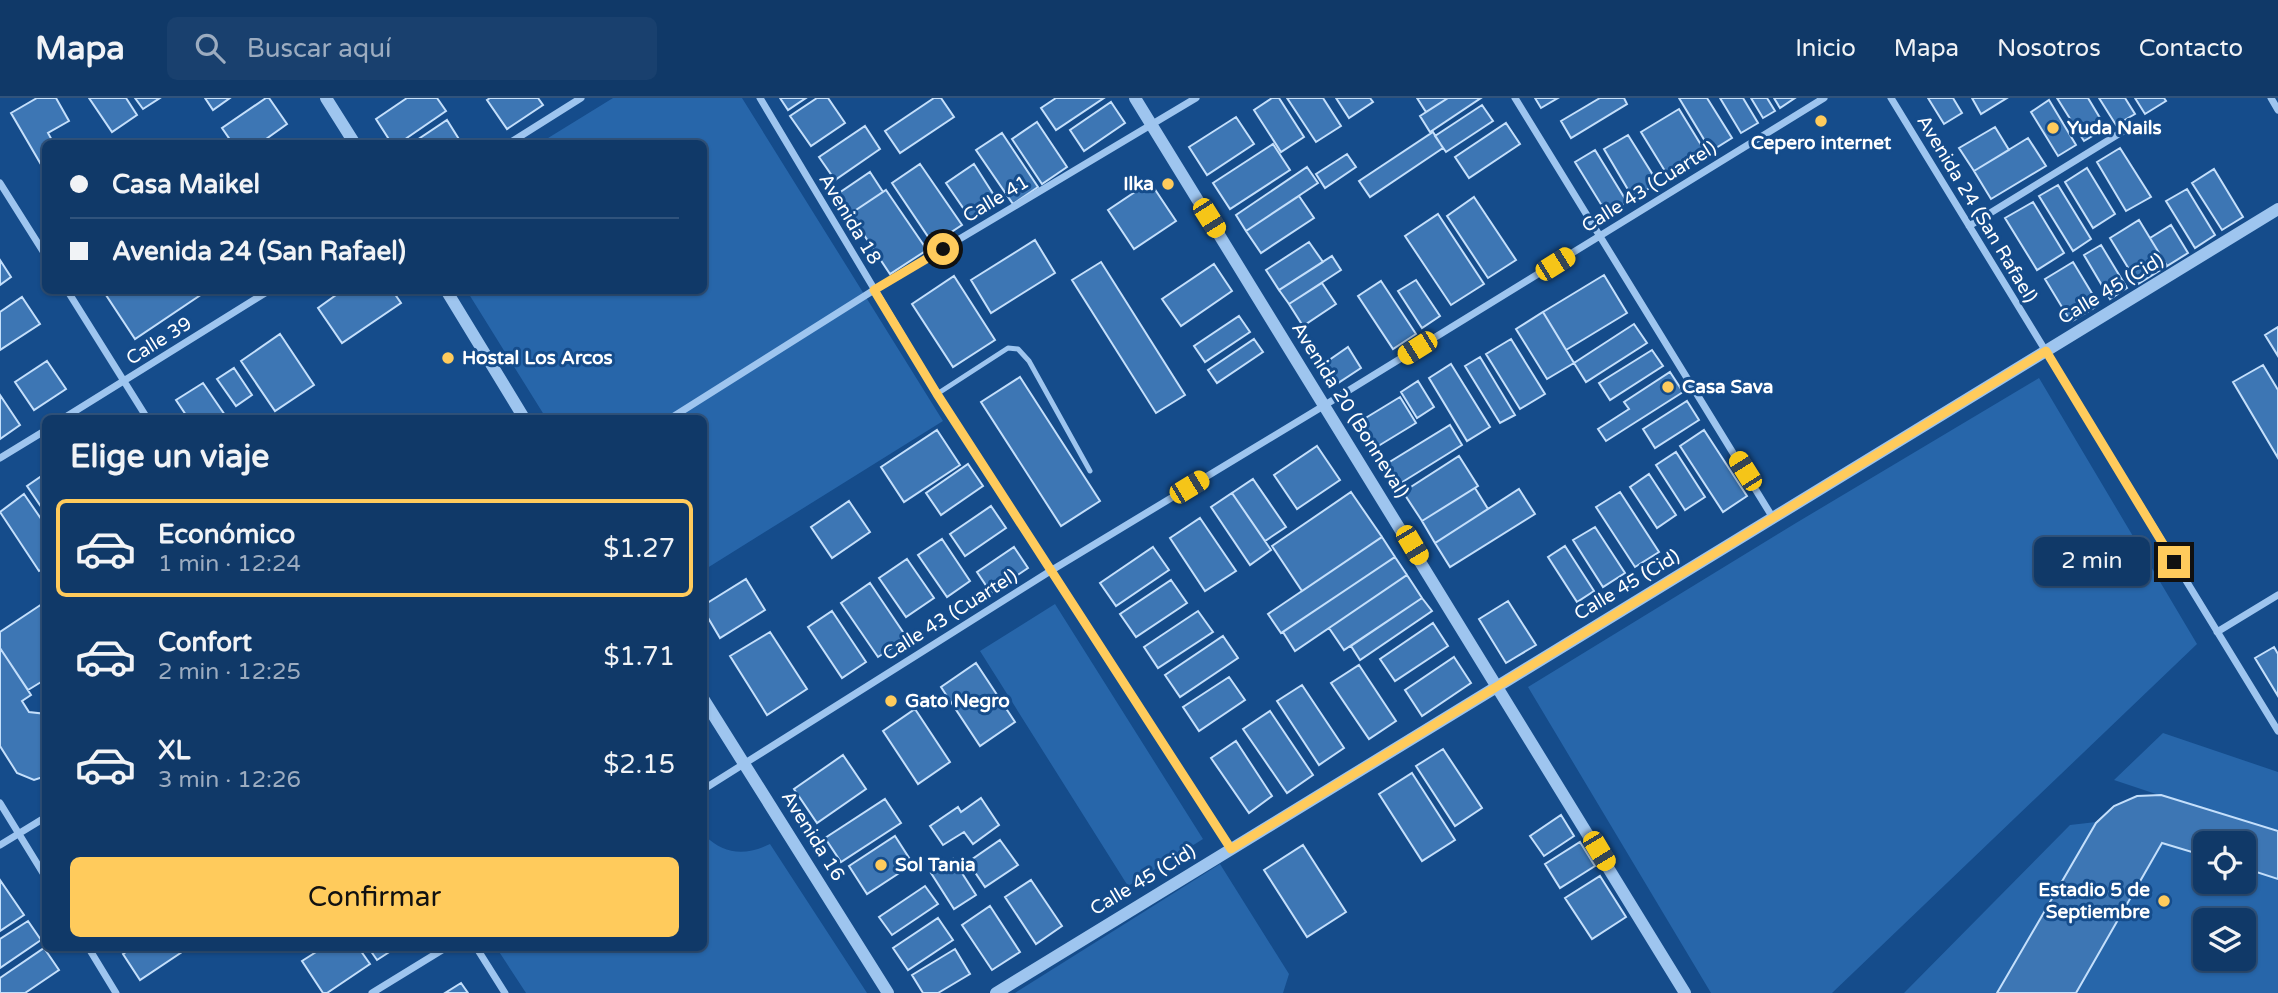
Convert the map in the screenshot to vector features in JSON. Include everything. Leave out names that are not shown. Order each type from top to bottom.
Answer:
[{"type":"street","points":[[326,98],[352,140]]},
{"type":"street","points":[[514,140],[581,98]]},
{"type":"street","name":"Avenida 18","points":[[760,98],[937,394],[1231,849]]},
{"type":"street","name":"Avenida 20 (Bonneval)","points":[[1135,98],[1685,993]]},
{"type":"street","name":"Calle 41","points":[[676,415],[874,290],[1196,98]]},
{"type":"street","points":[[1516,98],[1773,518]]},
{"type":"street","name":"Calle 43 (Cuartel)","points":[[707,787],[1052,570],[1824,98]]},
{"type":"street","name":"Avenida 24 (San Rafael)","points":[[1891,98],[2278,732]]},
{"type":"street","points":[[2271,98],[2278,110]]},
{"type":"street","points":[[1969,226],[2130,127]]},
{"type":"street","points":[[0,183],[42,250]]},
{"type":"street","name":"Calle 45 (Cid)","points":[[996,993],[2278,209]]},
{"type":"street","points":[[70,294],[145,415]]},
{"type":"street","name":"Calle 39","points":[[69,415],[264,294]]},
{"type":"street","points":[[448,294],[522,415]]},
{"type":"street","points":[[0,458],[42,432]]},
{"type":"street","points":[[2217,632],[2278,594]]},
{"type":"street","name":"Avenida 16","points":[[707,706],[888,993]]},
{"type":"street","points":[[0,803],[42,872]]},
{"type":"street","points":[[0,845],[42,819]]},
{"type":"street","points":[[90,951],[116,993]]},
{"type":"street","points":[[372,993],[440,951]]},
{"type":"street","points":[[479,951],[505,993]]},
{"type":"lane","points":[[937,394],[1008,348],[1018,349],[1029,361],[1090,471]]},
{"type":"shaded area","points":[[613,98],[742,98],[943,421],[707,568],[707,415],[544,415],[469,294],[707,294],[707,140],[545,140]]},
{"type":"shaded area","points":[[2039,378],[2197,644],[1832,993],[1711,993],[1528,687]]},
{"type":"shaded area","points":[[1055,604],[1203,839],[1128,886],[980,651]]},
{"type":"shaded area","name":"Estadio 5 de Septiembre","points":[[2163,733],[2278,772],[2278,993],[1904,993],[2070,825],[2096,822],[2114,806],[2137,796],[2159,795],[2114,780]]},
{"type":"shaded area","points":[[707,838],[720,847],[736,852],[770,844],[867,993],[526,993],[499,951],[707,951]]},
{"type":"shaded area","points":[[1220,864],[1289,974],[1283,993],[1015,993]]},
{"type":"building","points":[[37,98],[56,98],[69,121],[48,133],[52,140],[42,140],[42,166],[11,113]]},
{"type":"building","points":[[89,98],[126,98],[137,115],[112,132]]},
{"type":"building","points":[[135,98],[160,98],[143,109]]},
{"type":"building","points":[[205,98],[230,98],[213,110]]},
{"type":"building","points":[[266,98],[269,98],[287,124],[265,140],[230,140],[222,128]]},
{"type":"building","points":[[407,98],[437,98],[446,111],[404,140],[389,140],[376,119]]},
{"type":"building","points":[[538,98],[543,105],[507,129],[487,100]]},
{"type":"building","points":[[780,98],[806,98],[788,110]]},
{"type":"building","points":[[817,98],[828,98],[845,123],[811,146],[790,116]]},
{"type":"building","points":[[934,98],[941,98],[954,117],[900,153],[885,131]]},
{"type":"building","points":[[1056,98],[1104,98],[1056,130],[1041,108]]},
{"type":"building","points":[[1272,98],[1279,98],[1304,137],[1281,152],[1254,110]]},
{"type":"building","points":[[1287,98],[1323,98],[1341,126],[1316,142]]},
{"type":"building","points":[[1336,98],[1370,98],[1373,102],[1349,118]]},
{"type":"building","points":[[1417,98],[1448,98],[1426,112]]},
{"type":"building","points":[[1448,98],[1481,98],[1430,132],[1420,116]]},
{"type":"building","points":[[1535,98],[1558,98],[1541,108]]},
{"type":"building","points":[[1600,98],[1624,98],[1627,104],[1571,138],[1561,121]]},
{"type":"building","points":[[1679,98],[1707,98],[1732,138],[1711,151]]},
{"type":"building","points":[[1720,98],[1743,98],[1758,123],[1741,133]]},
{"type":"building","points":[[1751,98],[1767,98],[1775,111],[1763,118]]},
{"type":"building","points":[[1774,98],[1795,98],[1780,108]]},
{"type":"building","points":[[1928,98],[1953,98],[1962,113],[1944,124]]},
{"type":"building","points":[[1972,98],[2007,98],[1981,114]]},
{"type":"building","points":[[2057,98],[2088,98],[2106,128],[2084,141]]},
{"type":"building","points":[[2099,98],[2125,98],[2135,114],[2116,125]]},
{"type":"building","points":[[2135,98],[2164,98],[2166,101],[2145,114]]},
{"type":"building","name":"Yuda Nails","points":[[2049,100],[2076,145],[2058,156],[2031,112]]},
{"type":"building","points":[[1111,102],[1125,123],[1084,151],[1070,130]]},
{"type":"building","points":[[1482,105],[1493,121],[1446,152],[1435,136]]},
{"type":"building","points":[[1679,109],[1706,153],[1668,176],[1641,132]]},
{"type":"building","points":[[1236,117],[1254,144],[1207,175],[1189,147]]},
{"type":"building","points":[[447,120],[460,140],[417,140]]},
{"type":"building","points":[[1037,122],[1067,167],[1042,184],[1012,139]]},
{"type":"building","points":[[1506,123],[1520,144],[1469,178],[1455,157]]},
{"type":"building","points":[[865,126],[880,149],[835,180],[819,157]]},
{"type":"building","points":[[1995,127],[2009,150],[1974,171],[1959,148]]},
{"type":"building","points":[[1433,132],[1443,148],[1370,197],[1359,181]]},
{"type":"building","points":[[1002,133],[1038,187],[1013,204],[976,150]]},
{"type":"building","points":[[1628,135],[1658,183],[1633,198],[1604,149]]},
{"type":"building","points":[[2028,138],[2046,166],[1991,199],[1974,171]]},
{"type":"building","points":[[1273,144],[1290,170],[1230,209],[1213,183]]},
{"type":"building","points":[[2120,148],[2151,197],[2126,211],[2097,162]]},
{"type":"building","points":[[1595,150],[1627,202],[1607,214],[1575,162]]},
{"type":"building","points":[[1347,154],[1356,167],[1325,188],[1316,174]]},
{"type":"building","points":[[920,164],[962,225],[933,244],[892,183]]},
{"type":"building","points":[[974,164],[997,200],[970,218],[946,183]]},
{"type":"building","points":[[1307,167],[1318,183],[1246,231],[1236,215]]},
{"type":"building","points":[[2087,168],[2115,214],[2093,228],[2065,182]]},
{"type":"building","points":[[2214,169],[2243,217],[2222,230],[2192,183]]},
{"type":"building","points":[[870,172],[883,192],[850,214],[836,195]]},
{"type":"building","points":[[1150,182],[1176,221],[1134,249],[1108,210]]},
{"type":"building","points":[[2058,185],[2091,239],[2073,251],[2039,196]]},
{"type":"building","points":[[2187,189],[2215,235],[2195,248],[2166,201]]},
{"type":"building","points":[[886,190],[927,250],[890,274],[850,214]]},
{"type":"building","points":[[1299,196],[1314,218],[1261,253],[1246,231]]},
{"type":"building","points":[[1474,197],[1516,260],[1488,278],[1447,216]]},
{"type":"building","points":[[2033,202],[2064,253],[2037,270],[2005,218]]},
{"type":"building","points":[[1438,214],[1484,284],[1451,305],[1405,236]]},
{"type":"building","points":[[2139,220],[2167,266],[2138,284],[2110,238]]},
{"type":"building","points":[[2171,225],[2188,253],[2167,266],[2150,238]]},
{"type":"building","points":[[1035,240],[1055,273],[991,313],[971,280]]},
{"type":"building","points":[[1309,242],[1323,262],[1279,290],[1266,270]]},
{"type":"building","points":[[2101,245],[2127,288],[2110,299],[2084,255]]},
{"type":"building","points":[[1332,256],[1341,270],[1289,304],[1279,290]]},
{"type":"building","points":[[0,260],[11,277],[0,285]]},
{"type":"building","points":[[1101,262],[1185,395],[1156,413],[1072,280]]},
{"type":"building","points":[[2073,262],[2099,305],[2071,322],[2045,279]]},
{"type":"building","points":[[1214,264],[1232,291],[1181,326],[1162,299]]},
{"type":"building","points":[[1604,275],[1627,313],[1566,350],[1543,312]]},
{"type":"building","points":[[954,276],[995,340],[953,367],[912,304]]},
{"type":"building","points":[[1416,280],[1440,316],[1422,328],[1398,291]]},
{"type":"building","points":[[1381,281],[1416,334],[1393,349],[1358,296]]},
{"type":"building","points":[[1322,283],[1336,304],[1303,326],[1289,304]]},
{"type":"building","points":[[105,294],[202,294],[135,339]]},
{"type":"building","points":[[337,294],[395,294],[401,303],[342,343],[318,308]]},
{"type":"building","points":[[22,297],[40,324],[0,350],[0,312]]},
{"type":"building","points":[[1543,312],[1574,363],[1547,379],[1516,329]]},
{"type":"building","points":[[1239,316],[1250,332],[1205,362],[1194,346]]},
{"type":"building","points":[[1634,324],[1647,343],[1586,382],[1574,363]]},
{"type":"building","points":[[2278,327],[2278,356],[2265,335]]},
{"type":"building","points":[[280,334],[314,385],[275,411],[241,361]]},
{"type":"building","points":[[1254,339],[1263,352],[1217,383],[1208,370]]},
{"type":"building","points":[[1511,339],[1545,394],[1520,409],[1486,354]]},
{"type":"building","points":[[1348,347],[1361,368],[1335,385],[1322,365]]},
{"type":"building","points":[[1652,350],[1663,366],[1610,400],[1599,383]]},
{"type":"building","points":[[1480,357],[1515,415],[1500,423],[1465,366]]},
{"type":"building","points":[[47,361],[66,389],[34,410],[15,382]]},
{"type":"building","points":[[1451,364],[1490,427],[1467,441],[1429,378]]},
{"type":"building","points":[[2263,365],[2278,390],[2278,458],[2233,382]]},
{"type":"building","points":[[234,368],[252,395],[236,406],[217,379]]},
{"type":"building","points":[[1670,372],[1683,392],[1606,441],[1598,429],[1629,409],[1624,402]]},
{"type":"building","points":[[1020,377],[1100,501],[1061,526],[981,402]]},
{"type":"building","points":[[1418,381],[1434,407],[1417,418],[1401,392]]},
{"type":"building","points":[[203,383],[225,415],[186,415],[176,400]]},
{"type":"building","points":[[0,395],[20,425],[0,439]]},
{"type":"building","points":[[1400,397],[1416,423],[1375,448],[1359,422]]},
{"type":"building","points":[[1687,401],[1699,420],[1655,448],[1643,429]]},
{"type":"building","points":[[1450,425],[1462,445],[1396,486],[1383,466]]},
{"type":"building","points":[[937,430],[960,465],[904,502],[881,467]]},
{"type":"building","points":[[1704,430],[1747,496],[1723,512],[1680,446]]},
{"type":"building","points":[[1317,446],[1340,480],[1297,509],[1274,475]]},
{"type":"building","points":[[1676,452],[1705,497],[1685,510],[1656,465]]},
{"type":"building","points":[[1459,456],[1478,486],[1422,521],[1403,492]]},
{"type":"building","points":[[968,464],[983,486],[941,515],[926,493]]},
{"type":"building","points":[[1649,474],[1676,515],[1657,528],[1630,487]]},
{"type":"building","points":[[42,476],[42,508],[27,486]]},
{"type":"building","points":[[1253,479],[1286,527],[1265,541],[1232,493]]},
{"type":"building","points":[[1475,488],[1488,509],[1435,543],[1422,521]]},
{"type":"building","points":[[1519,489],[1535,514],[1450,567],[1435,543]]},
{"type":"building","points":[[1351,492],[1382,537],[1302,591],[1272,546]]},
{"type":"building","points":[[1620,492],[1659,552],[1635,567],[1596,507]]},
{"type":"building","points":[[1232,493],[1271,550],[1250,565],[1211,507]]},
{"type":"building","points":[[24,494],[42,520],[42,569],[39,571],[0,512]]},
{"type":"building","points":[[849,501],[870,532],[832,558],[811,527]]},
{"type":"building","points":[[991,506],[1006,528],[965,556],[950,534]]},
{"type":"building","points":[[1200,518],[1236,571],[1205,591],[1170,538]]},
{"type":"building","points":[[1595,527],[1625,573],[1603,587],[1573,540]]},
{"type":"building","points":[[1382,537],[1395,557],[1281,633],[1268,614]]},
{"type":"building","points":[[942,539],[970,581],[947,597],[918,555]]},
{"type":"building","points":[[1565,546],[1594,591],[1577,602],[1548,557]]},
{"type":"building","points":[[1014,547],[1028,568],[991,593],[977,572]]},
{"type":"building","points":[[1153,547],[1169,570],[1116,606],[1100,583]]},
{"type":"building","points":[[1395,557],[1407,575],[1295,651],[1283,632]]},
{"type":"building","points":[[907,559],[934,598],[906,617],[879,578]]},
{"type":"building","points":[[1407,575],[1422,598],[1344,650],[1329,628]]},
{"type":"building","points":[[746,579],[765,610],[720,638],[707,616],[707,603]]},
{"type":"building","points":[[1171,580],[1187,603],[1136,637],[1120,614]]},
{"type":"building","points":[[870,583],[907,638],[878,657],[841,603]]},
{"type":"building","points":[[1422,598],[1432,611],[1360,660],[1351,646]]},
{"type":"building","points":[[1508,601],[1536,645],[1506,663],[1479,619]]},
{"type":"building","points":[[42,604],[42,681],[28,690],[0,648],[0,632]]},
{"type":"building","points":[[832,611],[866,662],[842,678],[808,627]]},
{"type":"building","points":[[1198,611],[1213,632],[1158,668],[1144,647]]},
{"type":"building","points":[[1433,623],[1448,646],[1395,681],[1380,659]]},
{"type":"building","points":[[770,632],[807,689],[767,715],[730,656]]},
{"type":"building","points":[[1223,636],[1238,658],[1180,697],[1165,675]]},
{"type":"building","points":[[2274,647],[2278,654],[2278,696],[2255,658]]},
{"type":"building","points":[[0,648],[31,695],[22,701],[29,712],[42,714],[42,777],[34,780],[17,773],[0,746]]},
{"type":"building","points":[[1454,657],[1471,683],[1422,716],[1405,690]]},
{"type":"building","points":[[976,663],[1015,722],[980,746],[941,687]]},
{"type":"building","points":[[1359,665],[1396,721],[1369,739],[1331,683]]},
{"type":"building","points":[[1229,677],[1245,700],[1199,731],[1183,707]]},
{"type":"building","points":[[1302,685],[1344,748],[1319,765],[1277,701]]},
{"type":"building","points":[[915,709],[950,762],[918,784],[883,731]]},
{"type":"building","points":[[1270,711],[1313,775],[1287,793],[1243,729]]},
{"type":"building","points":[[1236,741],[1272,796],[1249,813],[1211,758]]},
{"type":"building","points":[[1443,749],[1482,808],[1455,826],[1416,766]]},
{"type":"building","points":[[843,755],[866,789],[817,823],[794,789]]},
{"type":"building","points":[[1412,773],[1455,840],[1422,861],[1379,794]]},
{"type":"building","points":[[2161,795],[2278,831],[2278,879],[2256,872],[2256,831],[2193,831],[2193,852],[2162,843],[2076,993],[1997,993],[2096,823],[2114,806],[2137,796]]},
{"type":"building","points":[[981,798],[999,825],[973,844],[964,832],[943,845],[930,826],[958,807],[961,812]]},
{"type":"building","points":[[885,799],[901,823],[841,862],[825,838]]},
{"type":"building","points":[[1561,815],[1574,836],[1544,856],[1530,836]]},
{"type":"building","name":"Sol Tania","points":[[895,836],[913,864],[867,894],[849,866]]},
{"type":"building","points":[[1000,840],[1018,865],[985,887],[968,862]]},
{"type":"building","points":[[1580,842],[1595,866],[1560,888],[1545,864]]},
{"type":"building","points":[[1303,845],[1346,912],[1307,937],[1264,870]]},
{"type":"building","points":[[953,859],[976,895],[954,909],[931,873]]},
{"type":"building","points":[[1600,876],[1626,917],[1592,939],[1565,898]]},
{"type":"building","points":[[0,880],[24,915],[0,931]]},
{"type":"building","points":[[1031,880],[1062,926],[1036,944],[1005,897]]},
{"type":"building","points":[[925,886],[938,904],[892,935],[879,917]]},
{"type":"building","points":[[990,906],[1020,952],[992,970],[962,925]]},
{"type":"building","points":[[938,918],[953,940],[908,970],[893,948]]},
{"type":"building","points":[[28,921],[41,940],[0,968],[0,939]]},
{"type":"building","points":[[42,949],[59,970],[25,993],[0,993],[0,978]]},
{"type":"building","points":[[955,949],[970,974],[938,993],[923,993],[912,975]]},
{"type":"building","points":[[128,951],[184,951],[140,980],[123,954]]},
{"type":"building","points":[[318,951],[361,951],[370,964],[327,993],[323,993],[302,961]]},
{"type":"building","points":[[371,951],[391,951],[377,960]]},
{"type":"building","points":[[461,983],[468,993],[445,993]]},
{"type":"place","name":"Cepero internet","points":[[1821,121]]},
{"type":"place","name":"Yuda Nails","points":[[2053,128]]},
{"type":"place","name":"Ilka","points":[[1168,184]]},
{"type":"place","name":"Hostal Los Arcos","points":[[448,358]]},
{"type":"place","name":"Casa Sava","points":[[1668,387]]},
{"type":"place","name":"Gato Negro","points":[[891,701]]},
{"type":"place","name":"Sol Tania","points":[[881,865]]},
{"type":"place","name":"Estadio 5 de Septiembre","points":[[2164,901]]},
{"type":"route","points":[[943,249],[874,290],[937,394],[1231,849],[2046,351],[2174,562]]}]
